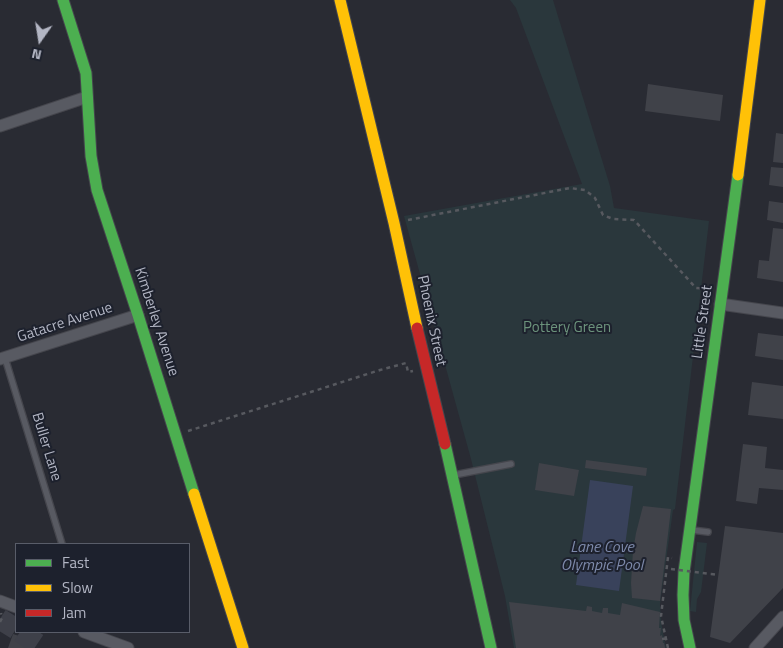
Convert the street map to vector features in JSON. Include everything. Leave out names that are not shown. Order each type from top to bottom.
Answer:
[{"type":"street","name":"Kimberley Avenue","points":[[63,0],[86,73],[92,156],[97,190],[243,648]]},
{"type":"street","name":"Phoenix Street","points":[[340,0],[394,223],[491,648]]},
{"type":"street","name":"Little Street","points":[[690,648],[684,620],[684,572],[734,211],[760,0]]},
{"type":"street","points":[[0,126],[87,97]]},
{"type":"street","points":[[720,304],[783,313]]},
{"type":"street","name":"Gatacre Avenue","points":[[3,359],[138,314]]},
{"type":"street","points":[[0,601],[15,607]]},
{"type":"street","points":[[754,648],[783,617]]},
{"type":"street","points":[[90,633],[128,648]]},
{"type":"lane","name":"Buller Lane","points":[[3,359],[62,543]]},
{"type":"lane","points":[[452,476],[511,464]]},
{"type":"lane","points":[[690,530],[708,532]]},
{"type":"path","points":[[394,223],[570,188],[585,190],[596,198],[603,215],[614,219],[634,220],[696,288],[722,290]]},
{"type":"path","points":[[175,435],[406,363],[408,372],[418,370],[424,361]]},
{"type":"path","points":[[668,648],[664,639],[661,616],[668,557],[672,557],[671,569],[718,575]]},
{"type":"path","points":[[0,622],[2,618]]},
{"type":"path","points":[[664,639],[669,638]]},
{"type":"green space","name":"Pottery Green","points":[[510,0],[553,0],[610,186],[614,208],[709,221],[675,509],[673,510],[660,604],[666,648],[514,648],[505,596],[471,459],[404,216],[582,184],[516,8]]},
{"type":"green space","points":[[697,542],[707,543],[701,592],[697,599],[696,612],[690,611]]},
{"type":"water","name":"Lane Cove Olympic Pool","points":[[590,480],[633,486],[619,591],[576,585]]},
{"type":"building","points":[[648,84],[723,95],[720,121],[645,111]]},
{"type":"building","points":[[776,133],[783,134],[783,163],[773,162]]},
{"type":"building","points":[[771,167],[783,168],[783,187],[769,185]]},
{"type":"building","points":[[769,201],[783,203],[783,223],[767,220]]},
{"type":"building","points":[[773,228],[783,229],[783,282],[757,278],[759,260],[769,261]]},
{"type":"building","points":[[758,333],[783,336],[783,360],[755,356]]},
{"type":"building","points":[[752,382],[783,386],[783,419],[748,415]]},
{"type":"building","points":[[743,444],[767,447],[765,468],[783,470],[783,490],[759,488],[757,504],[736,501]]},
{"type":"building","points":[[586,460],[647,468],[646,476],[585,468]]},
{"type":"building","points":[[539,463],[579,470],[574,496],[535,490]]},
{"type":"building","points":[[643,506],[671,509],[660,601],[632,598],[633,551]]},
{"type":"building","points":[[725,526],[783,533],[783,588],[730,643],[710,637]]},
{"type":"building","points":[[509,602],[586,611],[587,606],[592,607],[592,611],[602,613],[603,608],[608,608],[608,613],[620,615],[622,603],[660,612],[660,636],[662,635],[665,648],[516,648]]},
{"type":"building","points":[[13,634],[31,640],[29,648],[8,648]]},
{"type":"tunnel","points":[[0,619],[15,628]]},
{"type":"tunnel","points":[[22,633],[44,648]]},
{"type":"traffic: fast","points":[[63,0],[86,73],[91,156],[97,190],[194,494]]},
{"type":"traffic: fast","points":[[690,648],[684,620],[684,572],[738,175]]},
{"type":"traffic: fast","points":[[445,444],[491,648]]},
{"type":"traffic: slow","points":[[340,0],[394,223],[417,328]]},
{"type":"traffic: slow","points":[[738,175],[760,0]]},
{"type":"traffic: slow","points":[[194,494],[243,648]]},
{"type":"traffic: jam","points":[[417,328],[445,444]]}]
